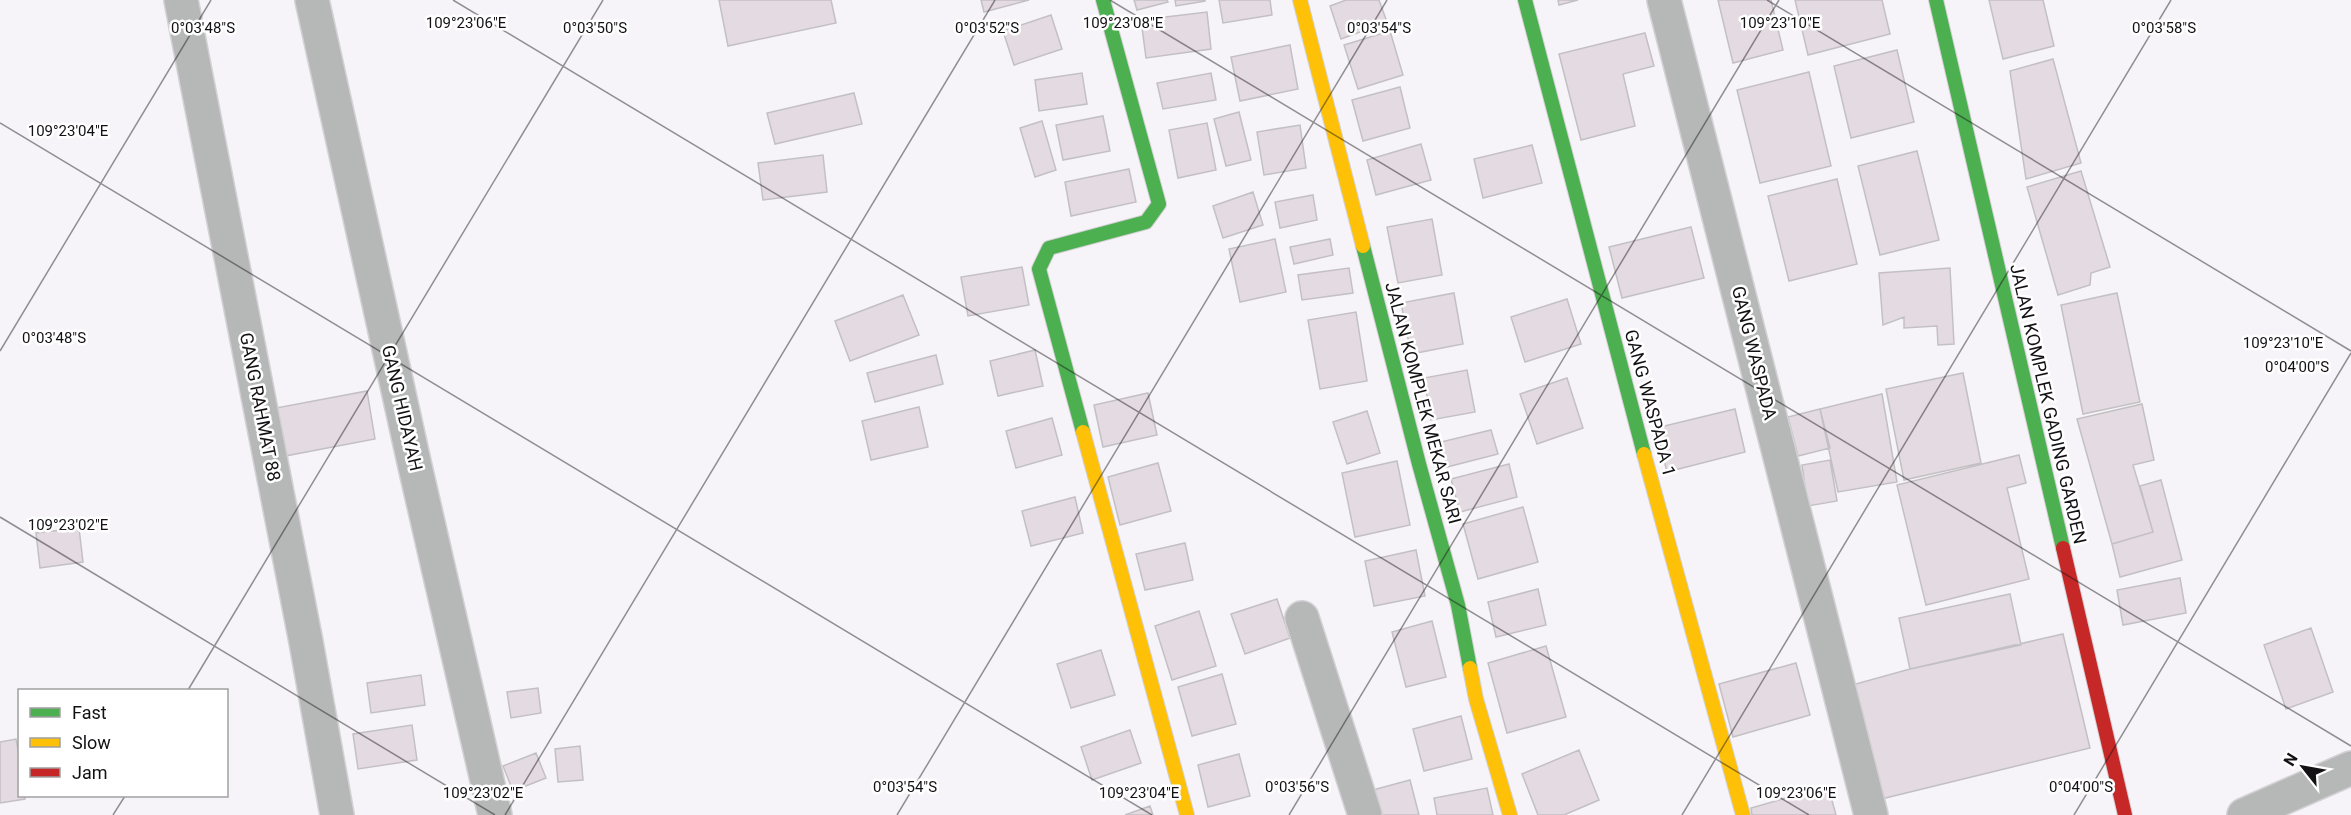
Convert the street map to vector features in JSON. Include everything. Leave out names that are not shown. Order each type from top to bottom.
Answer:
[{"type":"street","name":"GANG RAHMAT 88","points":[[181,0],[338,815]]},
{"type":"street","name":"GANG HIDAYAH","points":[[312,0],[495,815]]},
{"type":"street","points":[[1103,0],[1159,204],[1146,222],[1049,248],[1039,269],[1187,815]]},
{"type":"street","name":"JALAN KOMPLEK MEKAR SARI","points":[[1300,0],[1419,464],[1458,605],[1476,699],[1510,815]]},
{"type":"street","name":"GANG WASPADA 1","points":[[1526,0],[1620,364],[1743,815]]},
{"type":"street","name":"GANG WASPADA","points":[[1664,0],[1871,815]]},
{"type":"street","name":"JALAN KOMPLEK GADING GARDEN","points":[[1936,0],[2125,815]]},
{"type":"street","points":[[1302,618],[1365,815]]},
{"type":"street","points":[[2244,815],[2351,768]]},
{"type":"building","points":[[719,0],[831,0],[836,23],[728,46]]},
{"type":"building","points":[[981,0],[1029,0],[984,12]]},
{"type":"building","points":[[1134,0],[1167,0],[1168,2],[1137,10]]},
{"type":"building","points":[[1175,0],[1205,0],[1205,1],[1176,6]]},
{"type":"building","points":[[1219,0],[1270,0],[1272,15],[1223,23]]},
{"type":"building","points":[[1346,0],[1379,0],[1387,22],[1341,39],[1330,6]]},
{"type":"building","points":[[1558,0],[1578,0],[1559,5]]},
{"type":"building","points":[[1718,0],[1771,0],[1783,50],[1733,63]]},
{"type":"building","points":[[1795,0],[1882,0],[1890,34],[1808,55]]},
{"type":"building","points":[[1989,0],[2043,0],[2054,46],[2003,59]]},
{"type":"building","points":[[1207,12],[1211,49],[1146,58],[1141,20]]},
{"type":"building","points":[[1051,15],[1062,49],[1014,65],[1003,31]]},
{"type":"building","points":[[1390,31],[1403,75],[1358,89],[1344,45]]},
{"type":"building","points":[[1645,33],[1654,66],[1623,74],[1635,126],[1581,140],[1559,54]]},
{"type":"building","points":[[1290,45],[1298,89],[1240,101],[1231,57]]},
{"type":"building","points":[[1897,50],[1914,122],[1851,138],[1834,66]]},
{"type":"building","points":[[2053,59],[2081,163],[2026,179],[2010,71]]},
{"type":"building","points":[[1809,72],[1831,166],[1760,183],[1737,90]]},
{"type":"building","points":[[1082,73],[1087,104],[1039,111],[1035,80]]},
{"type":"building","points":[[1211,73],[1216,100],[1163,109],[1157,83]]},
{"type":"building","points":[[1400,87],[1410,128],[1363,141],[1352,100]]},
{"type":"building","points":[[854,93],[862,124],[775,144],[767,113]]},
{"type":"building","points":[[1239,112],[1251,160],[1226,166],[1214,119]]},
{"type":"building","points":[[1103,116],[1110,151],[1063,160],[1056,125]]},
{"type":"building","points":[[1042,121],[1056,170],[1035,177],[1020,128]]},
{"type":"building","points":[[1207,123],[1216,170],[1178,178],[1169,130]]},
{"type":"building","points":[[1300,125],[1306,168],[1264,175],[1257,132]]},
{"type":"building","points":[[1421,144],[1431,180],[1376,195],[1367,160]]},
{"type":"building","points":[[1532,145],[1542,183],[1483,198],[1474,159]]},
{"type":"building","points":[[1917,151],[1939,240],[1880,255],[1858,166]]},
{"type":"building","points":[[823,155],[827,192],[763,200],[758,163]]},
{"type":"building","points":[[1129,169],[1136,202],[1071,216],[1065,182]]},
{"type":"building","points":[[2081,171],[2110,267],[2091,273],[2090,285],[2058,295],[2027,187]]},
{"type":"building","points":[[1837,179],[1857,264],[1789,281],[1768,196]]},
{"type":"building","points":[[1253,192],[1263,225],[1223,238],[1213,206]]},
{"type":"building","points":[[1313,195],[1317,220],[1280,228],[1275,202]]},
{"type":"building","points":[[1432,219],[1442,275],[1398,283],[1387,227]]},
{"type":"building","points":[[1691,227],[1704,278],[1622,298],[1609,247]]},
{"type":"building","points":[[1275,239],[1286,292],[1240,302],[1229,249]]},
{"type":"building","points":[[1330,239],[1333,255],[1294,264],[1290,247]]},
{"type":"building","points":[[1022,267],[1029,305],[968,316],[961,277]]},
{"type":"building","points":[[1349,268],[1353,293],[1302,300],[1298,275]]},
{"type":"building","points":[[1950,268],[1954,344],[1938,345],[1937,326],[1904,328],[1904,317],[1883,325],[1879,273]]},
{"type":"building","points":[[1454,293],[1463,344],[1411,354],[1401,303]]},
{"type":"building","points":[[2117,293],[2140,402],[2083,414],[2061,305]]},
{"type":"building","points":[[903,295],[919,335],[850,361],[835,321]]},
{"type":"building","points":[[1567,299],[1581,344],[1525,362],[1511,317]]},
{"type":"building","points":[[1356,312],[1367,381],[1320,389],[1308,320]]},
{"type":"building","points":[[1035,350],[1043,386],[998,396],[990,361]]},
{"type":"building","points":[[936,355],[943,384],[875,402],[867,373]]},
{"type":"building","points":[[1467,370],[1475,412],[1431,420],[1424,378]]},
{"type":"building","points":[[1963,373],[1981,463],[1904,480],[1886,389]]},
{"type":"building","points":[[1567,378],[1583,428],[1537,444],[1520,394]]},
{"type":"building","points":[[367,391],[375,439],[285,456],[276,408]]},
{"type":"building","points":[[1148,393],[1157,435],[1103,447],[1094,405]]},
{"type":"building","points":[[1882,394],[1897,482],[1838,492],[1820,409]]},
{"type":"building","points":[[2142,404],[2154,460],[2133,465],[2153,532],[2112,544],[2077,419]]},
{"type":"building","points":[[919,407],[928,447],[871,460],[862,421]]},
{"type":"building","points":[[1735,409],[1745,452],[1667,472],[1656,428]]},
{"type":"building","points":[[1820,409],[1830,448],[1798,456],[1788,417]]},
{"type":"building","points":[[1367,411],[1380,453],[1347,464],[1333,422]]},
{"type":"building","points":[[1052,418],[1062,455],[1016,468],[1006,431]]},
{"type":"building","points":[[1491,430],[1498,454],[1447,467],[1441,442]]},
{"type":"building","points":[[2019,455],[2026,483],[2007,488],[2029,579],[1926,605],[1897,485]]},
{"type":"building","points":[[1830,460],[1837,501],[1808,506],[1802,465]]},
{"type":"building","points":[[1397,461],[1410,525],[1355,537],[1342,473]]},
{"type":"building","points":[[1158,463],[1171,511],[1120,525],[1108,477]]},
{"type":"building","points":[[1509,464],[1517,497],[1460,512],[1451,479]]},
{"type":"building","points":[[2161,480],[2182,560],[2120,577],[2112,544],[2153,532],[2140,486]]},
{"type":"building","points":[[1075,497],[1083,533],[1031,546],[1022,511]]},
{"type":"building","points":[[1523,507],[1538,562],[1478,579],[1463,524]]},
{"type":"building","points":[[79,528],[83,562],[40,568],[36,533]]},
{"type":"building","points":[[1185,543],[1193,580],[1145,590],[1136,554]]},
{"type":"building","points":[[1416,550],[1425,596],[1374,606],[1365,561]]},
{"type":"building","points":[[2180,578],[2186,613],[2123,625],[2117,590]]},
{"type":"building","points":[[1538,589],[1546,625],[1496,637],[1488,602]]},
{"type":"building","points":[[2010,594],[2021,645],[1910,669],[1899,618]]},
{"type":"building","points":[[1277,599],[1290,638],[1245,654],[1231,614]]},
{"type":"building","points":[[1199,611],[1216,666],[1172,680],[1155,626]]},
{"type":"building","points":[[1432,621],[1446,677],[1406,687],[1392,632]]},
{"type":"building","points":[[2311,628],[2333,692],[2286,709],[2264,645]]},
{"type":"building","points":[[2063,634],[2090,748],[1873,801],[1845,687],[1910,669]]},
{"type":"building","points":[[1546,646],[1566,717],[1507,733],[1488,663]]},
{"type":"building","points":[[1101,650],[1115,695],[1071,708],[1057,664]]},
{"type":"building","points":[[1796,663],[1810,715],[1733,737],[1719,684]]},
{"type":"building","points":[[1222,674],[1236,724],[1192,736],[1178,687]]},
{"type":"building","points":[[421,675],[425,705],[371,713],[367,683]]},
{"type":"building","points":[[538,688],[541,713],[511,718],[507,692]]},
{"type":"building","points":[[1461,716],[1472,759],[1424,771],[1413,729]]},
{"type":"building","points":[[412,725],[417,760],[358,769],[353,734]]},
{"type":"building","points":[[1130,730],[1141,763],[1092,780],[1081,747]]},
{"type":"building","points":[[16,739],[18,797],[25,797],[25,799],[0,803],[0,742]]},
{"type":"building","points":[[580,746],[583,780],[558,782],[555,749]]},
{"type":"building","points":[[1579,750],[1599,800],[1564,815],[1538,815],[1522,774]]},
{"type":"building","points":[[536,753],[546,778],[513,791],[503,766]]},
{"type":"building","points":[[1239,754],[1250,796],[1208,807],[1198,765]]},
{"type":"building","points":[[1410,780],[1419,815],[1375,815],[1369,791]]},
{"type":"building","points":[[1828,786],[1836,815],[1752,815],[1751,808]]},
{"type":"building","points":[[1487,788],[1493,815],[1437,815],[1434,798]]},
{"type":"building","points":[[1150,806],[1153,815],[1125,815]]},
{"type":"traffic: fast","points":[[1083,432],[1039,269],[1049,248],[1146,222],[1159,204],[1103,0]]},
{"type":"traffic: fast","points":[[1525,0],[1644,454]]},
{"type":"traffic: fast","points":[[1936,0],[2063,548]]},
{"type":"traffic: fast","points":[[1363,246],[1458,605],[1470,668]]},
{"type":"traffic: slow","points":[[1300,0],[1363,246]]},
{"type":"traffic: slow","points":[[1083,432],[1187,815]]},
{"type":"traffic: slow","points":[[1644,454],[1743,815]]},
{"type":"traffic: slow","points":[[1470,668],[1476,699],[1510,815]]},
{"type":"traffic: jam","points":[[2063,548],[2125,815]]}]
